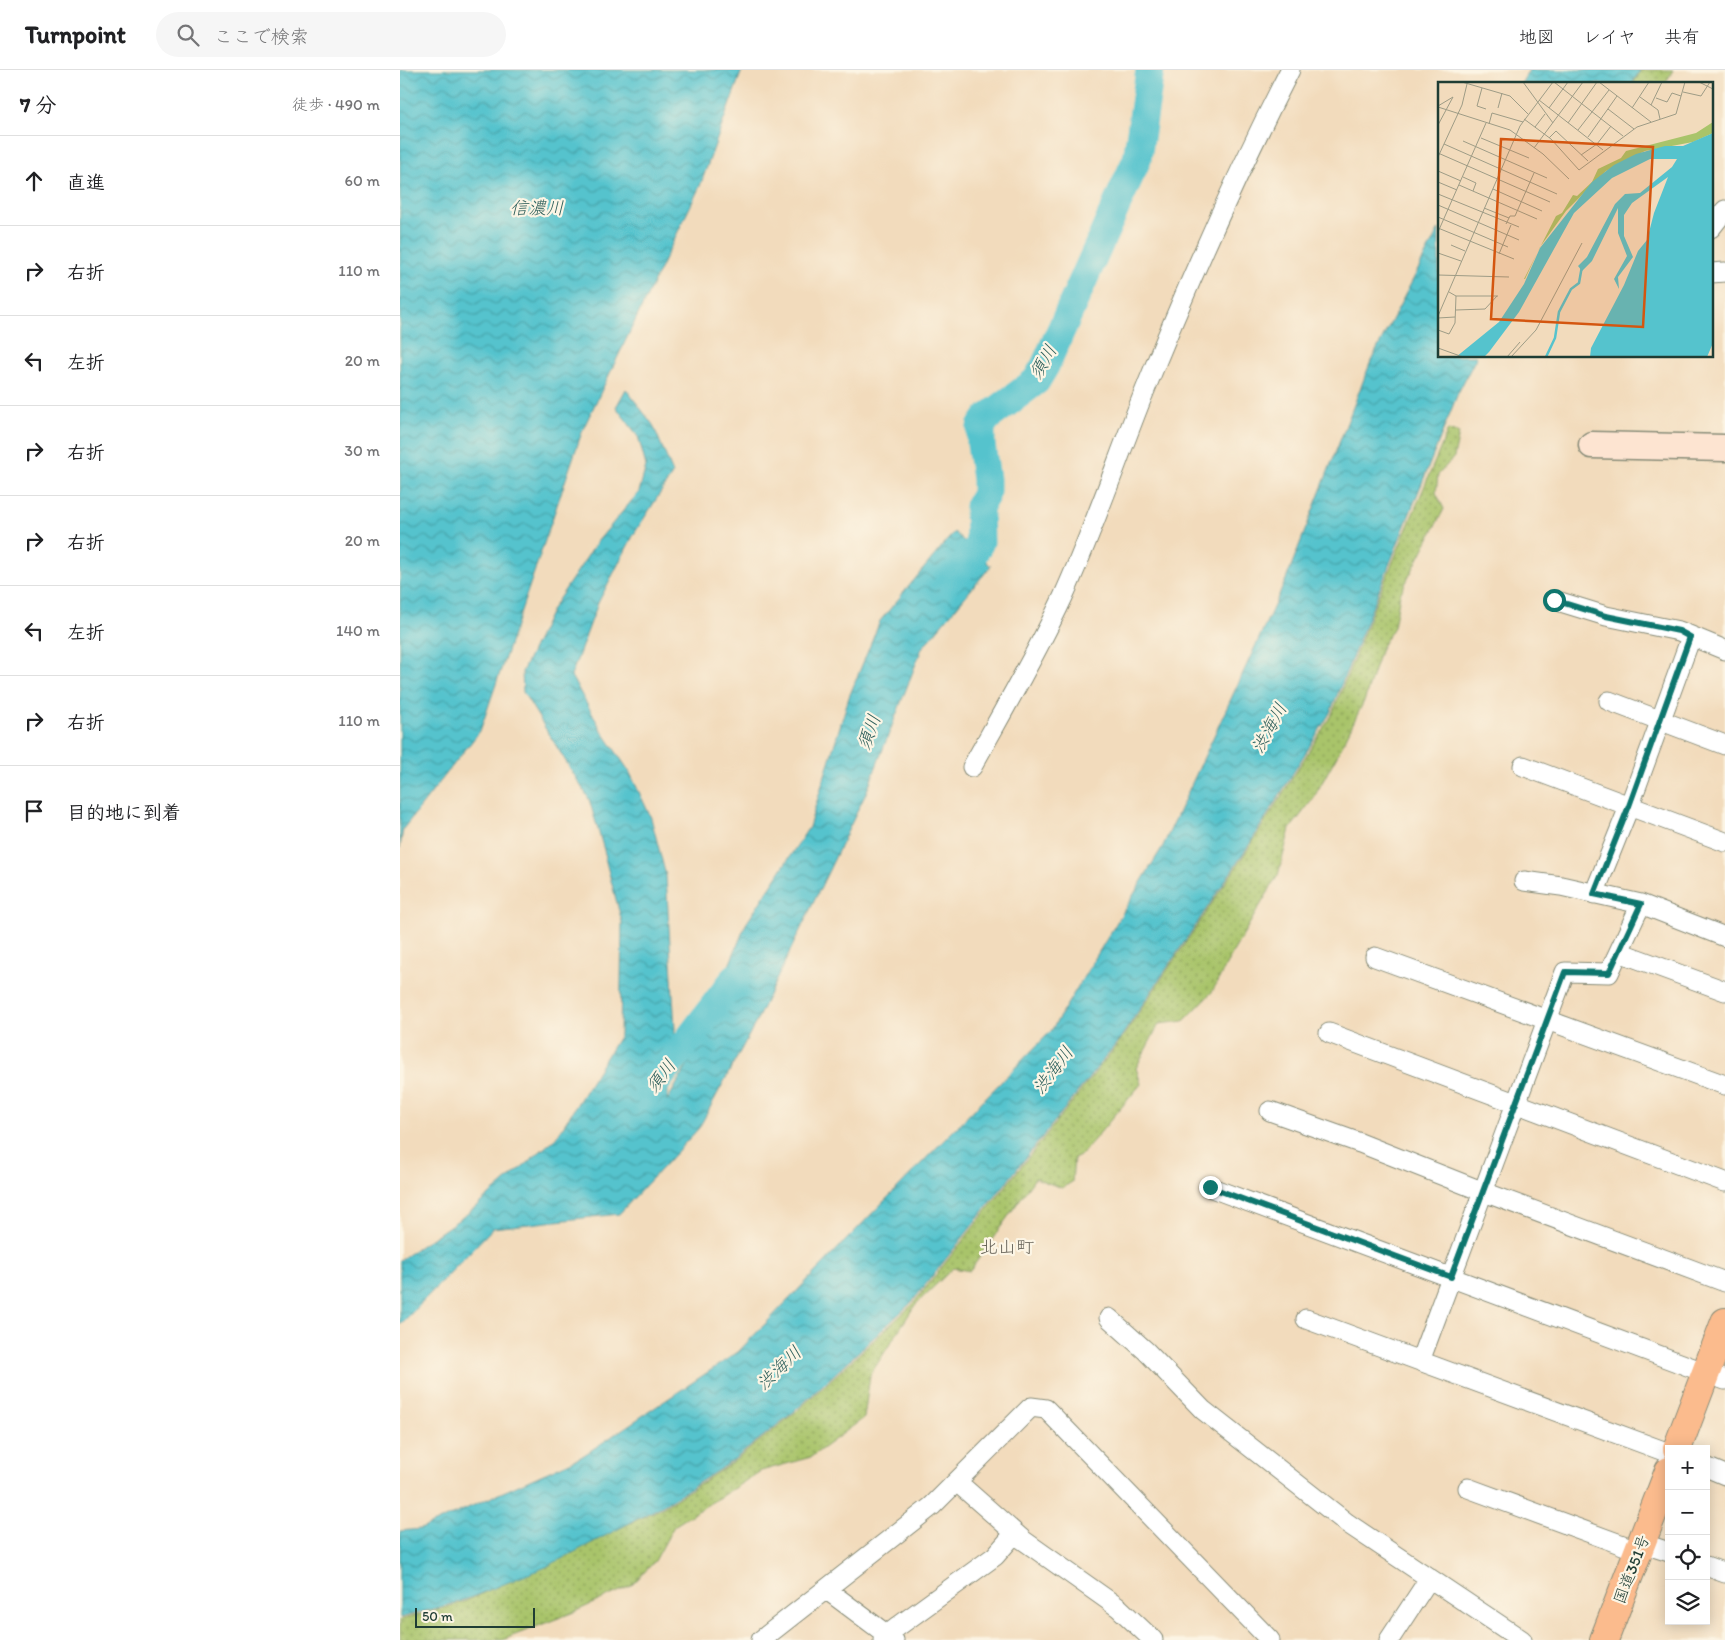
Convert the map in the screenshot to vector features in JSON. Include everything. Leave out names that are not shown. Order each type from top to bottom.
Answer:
[{"type":"highway","points":[[1679,1445],[1715,1377],[1725,1322]]},
{"type":"highway","name":"国道351号","points":[[1604,1640],[1665,1481]]},
{"type":"street","points":[[972,767],[1018,686],[1063,598],[1195,273],[1290,70]]},
{"type":"street","points":[[1712,227],[1725,210]]},
{"type":"street","points":[[1712,273],[1725,272]]},
{"type":"street","points":[[1592,445],[1725,448]]},
{"type":"street","points":[[1554,600],[1606,616],[1679,631],[1725,650]]},
{"type":"street","points":[[1594,894],[1661,721],[1690,637]]},
{"type":"street","points":[[1609,701],[1725,745]]},
{"type":"street","points":[[1523,766],[1725,842]]},
{"type":"street","points":[[1524,881],[1561,886],[1641,904],[1725,936]]},
{"type":"street","points":[[1420,1361],[1565,972],[1609,973],[1641,904]]},
{"type":"street","points":[[1619,952],[1725,991]]},
{"type":"street","points":[[1375,957],[1725,1085]]},
{"type":"street","points":[[1329,1033],[1725,1182]]},
{"type":"street","points":[[1270,1111],[1360,1143],[1484,1192],[1725,1282]]},
{"type":"street","points":[[1210,1187],[1715,1377]]},
{"type":"street","points":[[1109,1318],[1146,1351],[1203,1410],[1347,1523],[1522,1640]]},
{"type":"street","points":[[1306,1319],[1665,1452]]},
{"type":"street","points":[[761,1640],[932,1506],[1031,1407],[1046,1409],[1270,1640]]},
{"type":"street","points":[[1710,1469],[1725,1475]]},
{"type":"street","points":[[957,1482],[1015,1533],[1119,1608],[1152,1640]]},
{"type":"street","points":[[1468,1488],[1631,1548],[1641,1543],[1665,1551]]},
{"type":"street","points":[[827,1590],[888,1638],[996,1556],[1015,1533]]},
{"type":"street","points":[[1710,1567],[1725,1573]]},
{"type":"street","points":[[1389,1640],[1429,1579]]},
{"type":"green space","points":[[1641,70],[1673,70],[1666,82],[1634,82]]},
{"type":"green space","points":[[1448,430],[1459,433],[1454,457],[1438,475],[1436,493],[1444,509],[1400,594],[1394,627],[1381,648],[1365,699],[1313,799],[1290,829],[1278,875],[1212,992],[1184,1021],[1159,1024],[1136,1068],[1141,1084],[1082,1154],[1074,1158],[1072,1182],[1062,1188],[1035,1178],[970,1271],[953,1268],[915,1305],[870,1375],[864,1418],[811,1457],[761,1471],[674,1526],[655,1561],[631,1586],[574,1612],[502,1640],[400,1640],[400,1620],[464,1602],[662,1508],[732,1463],[797,1411],[913,1304],[1120,1041],[1250,846],[1332,714],[1376,602]]},
{"type":"water","name":"信濃川","points":[[400,70],[742,70],[700,186],[583,429],[480,731],[403,829],[400,848]]},
{"type":"water","points":[[1529,70],[1640,70],[1633,82],[1522,82]]},
{"type":"water","name":"渋海川","points":[[1438,231],[1438,358],[1476,358],[1458,393],[1330,713],[1249,845],[1119,1040],[912,1302],[796,1410],[731,1462],[662,1506],[546,1567],[462,1601],[400,1618],[400,1531],[421,1529],[581,1457],[738,1352],[1051,1031],[1163,846],[1285,582],[1371,361]]},
{"type":"water","points":[[626,389],[653,425],[673,473],[634,534],[598,603],[571,676],[602,731],[629,771],[639,792],[651,818],[666,876],[675,1029],[667,1101],[691,1059],[746,924],[809,827],[849,697],[880,621],[954,532],[991,566],[922,648],[866,793],[756,1022],[699,1128],[619,1214],[493,1228],[400,1325],[400,1260],[467,1214],[556,1138],[620,1035],[622,922],[606,857],[589,799],[523,692],[522,672],[552,609],[597,542],[639,492],[646,466],[638,436],[616,407]]},
{"type":"waterway","name":"須川","points":[[949,579],[972,557],[980,542],[979,506],[986,494],[981,427],[987,418],[1036,381],[1045,366],[1137,159],[1150,70]]},
{"type":"waterway","name":"須川","points":[[648,1093],[736,977]]},
{"type":"district","name":"北山町","points":[[1007,1247]]},
{"type":"route","points":[[1210,1187],[1451,1277],[1565,972],[1609,973],[1641,904],[1594,894],[1661,721],[1690,637],[1679,631],[1606,616],[1554,600]]}]
